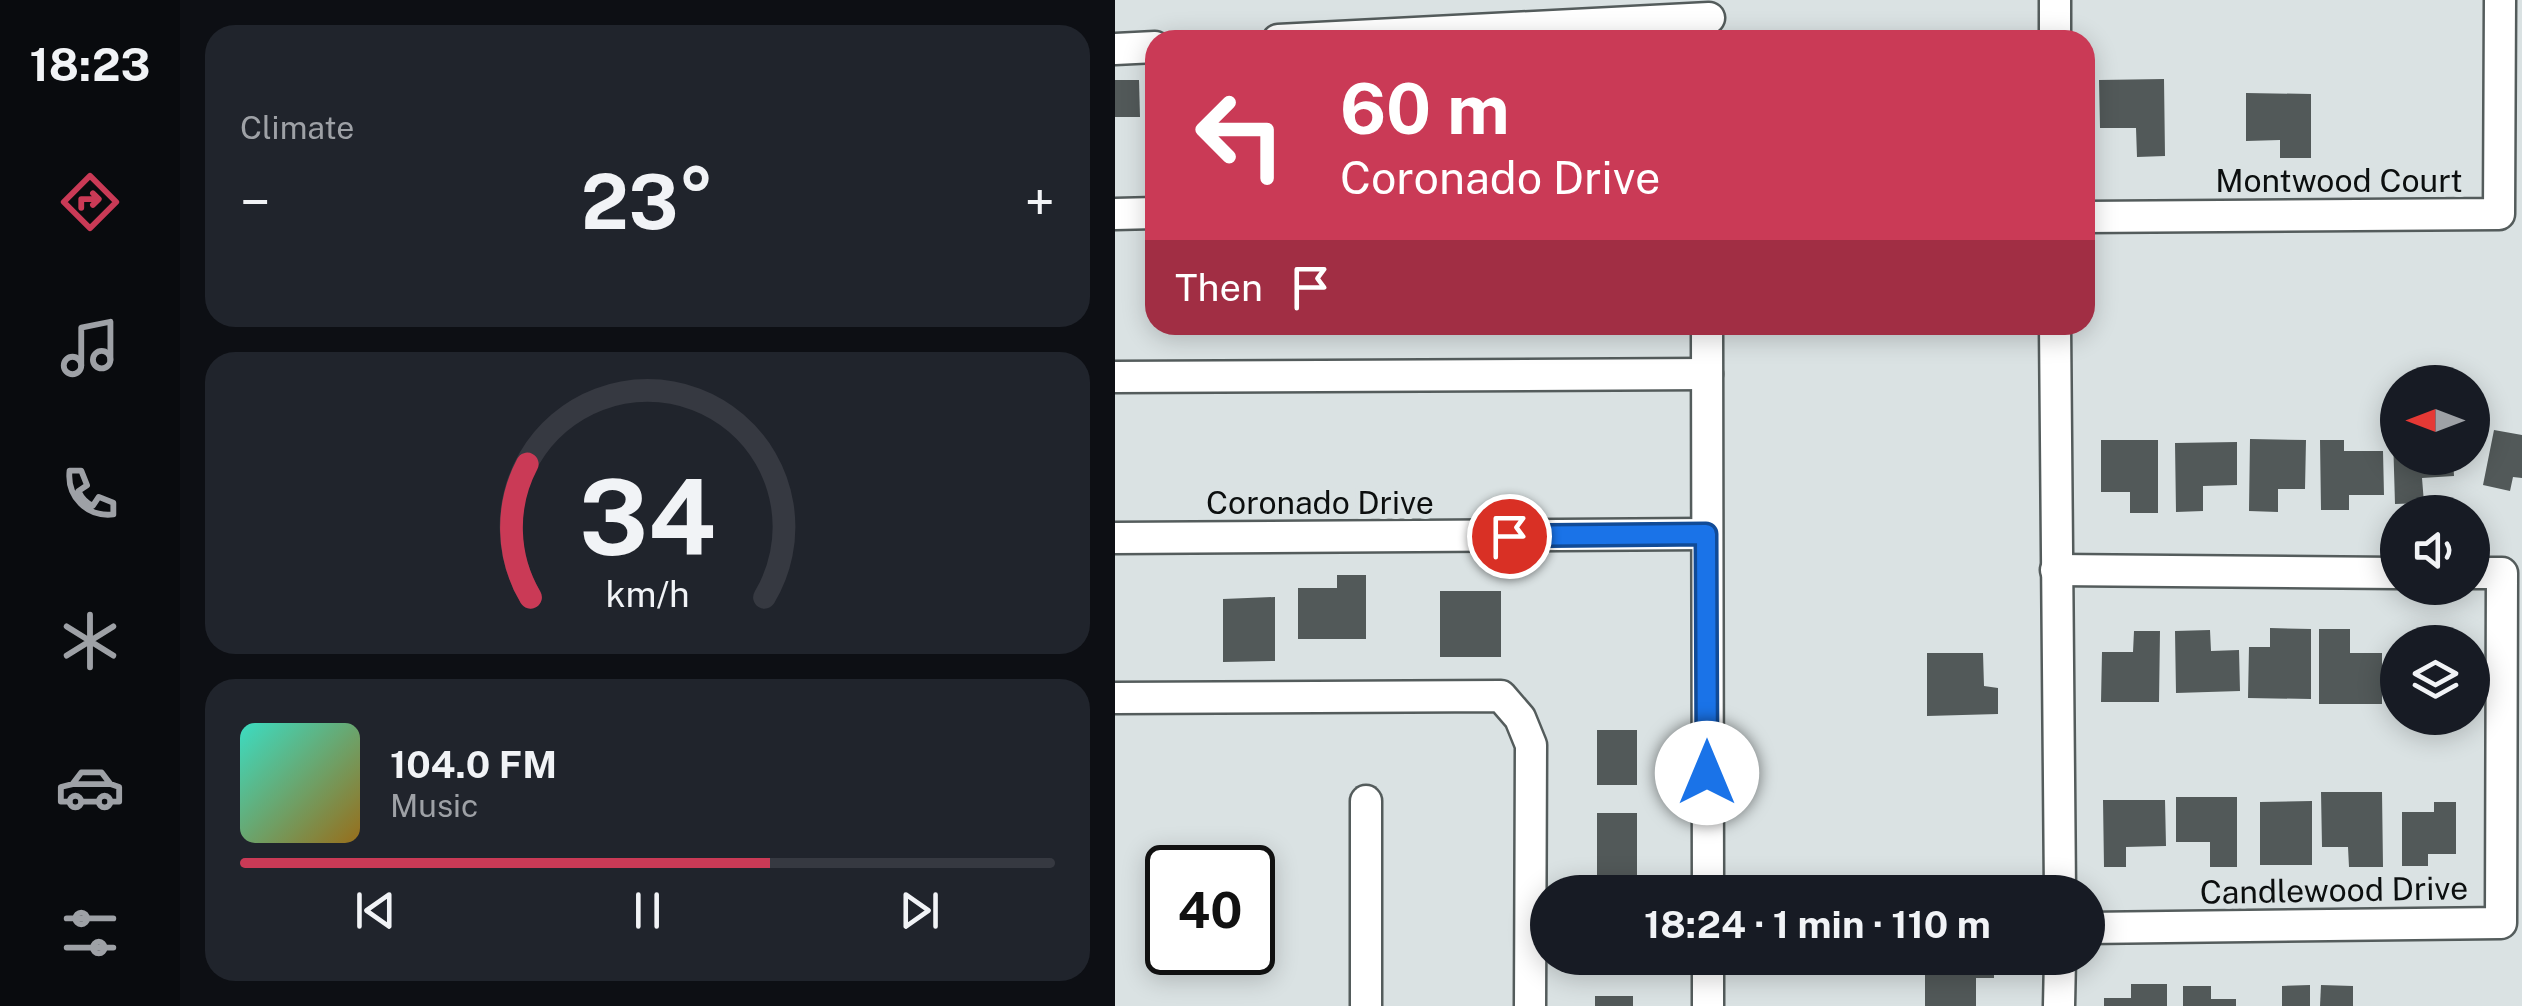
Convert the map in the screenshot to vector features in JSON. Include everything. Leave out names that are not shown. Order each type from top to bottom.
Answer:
[{"type":"street","points":[[2055,0],[2055,30]]},
{"type":"street","name":"Montwood Court","points":[[2095,217],[2499,214],[2499,0]]},
{"type":"street","points":[[1493,30],[1708,20]]},
{"type":"street","points":[[1115,49],[1145,48]]},
{"type":"street","points":[[1115,214],[1145,214]]},
{"type":"street","points":[[1707,335],[1707,875]]},
{"type":"street","points":[[2055,335],[2060,875]]},
{"type":"street","points":[[1115,376],[1707,374]]},
{"type":"street","name":"Coronado Drive","points":[[1115,538],[1706,534]]},
{"type":"street","points":[[2056,570],[2380,573]]},
{"type":"street","name":"Candlewood Drive","points":[[2105,928],[2501,924],[2502,574],[2490,574]]},
{"type":"street","points":[[1115,698],[1501,696],[1520,718],[1531,745],[1531,1006]]},
{"type":"street","points":[[1366,801],[1366,1006]]},
{"type":"street","points":[[1708,975],[1708,1006]]},
{"type":"street","points":[[2059,1006],[2060,975]]},
{"type":"building","points":[[2164,79],[2165,156],[2137,157],[2136,128],[2100,128],[2099,80]]},
{"type":"building","points":[[1115,80],[1139,80],[1140,117],[1115,117]]},
{"type":"building","points":[[2246,93],[2311,94],[2311,158],[2280,158],[2280,140],[2246,141]]},
{"type":"building","points":[[2494,430],[2522,435],[2522,478],[2513,477],[2510,491],[2483,485],[2485,475],[2490,475]]},
{"type":"building","points":[[2250,439],[2306,440],[2305,489],[2278,489],[2278,512],[2249,511]]},
{"type":"building","points":[[2101,440],[2158,440],[2158,513],[2130,513],[2130,492],[2101,492]]},
{"type":"building","points":[[2320,440],[2344,440],[2344,451],[2380,451],[2384,495],[2349,495],[2349,510],[2321,510]]},
{"type":"building","points":[[2237,442],[2237,485],[2203,486],[2203,511],[2176,512],[2175,443]]},
{"type":"building","points":[[2394,475],[2454,475],[2422,478],[2423,495],[2395,495]]},
{"type":"building","points":[[1337,575],[1366,575],[1366,639],[1298,639],[1298,588],[1337,588]]},
{"type":"building","points":[[1440,591],[1501,591],[1501,657],[1440,657]]},
{"type":"building","points":[[1275,597],[1275,661],[1223,662],[1223,599]]},
{"type":"building","points":[[2270,628],[2311,629],[2311,699],[2248,698],[2249,647],[2270,647]]},
{"type":"building","points":[[2319,629],[2350,629],[2350,653],[2380,653],[2380,704],[2319,704]]},
{"type":"building","points":[[2210,630],[2211,651],[2239,650],[2240,691],[2176,693],[2175,631]]},
{"type":"building","points":[[2134,631],[2160,631],[2159,702],[2101,702],[2102,652],[2133,652]]},
{"type":"building","points":[[1927,653],[1983,653],[1984,686],[1998,688],[1998,714],[1927,716]]},
{"type":"building","points":[[1597,730],[1637,730],[1637,785],[1597,785]]},
{"type":"building","points":[[2321,792],[2382,792],[2383,867],[2349,867],[2348,847],[2322,847]]},
{"type":"building","points":[[2176,797],[2237,797],[2237,867],[2210,867],[2210,842],[2176,842]]},
{"type":"building","points":[[2103,800],[2165,800],[2166,846],[2126,847],[2126,867],[2104,867]]},
{"type":"building","points":[[2312,801],[2312,865],[2260,865],[2260,802]]},
{"type":"building","points":[[2434,802],[2456,802],[2456,854],[2428,854],[2428,866],[2402,866],[2402,812],[2434,812]]},
{"type":"building","points":[[1597,813],[1637,813],[1637,875],[1597,875]]},
{"type":"building","points":[[1925,975],[1994,975],[1976,978],[1976,1006],[1925,1006]]},
{"type":"building","points":[[2131,984],[2167,984],[2167,1006],[2104,1006],[2104,998],[2131,998]]},
{"type":"building","points":[[2310,985],[2310,1006],[2282,1006],[2282,986]]},
{"type":"building","points":[[2321,985],[2353,986],[2353,1006],[2320,1006]]},
{"type":"building","points":[[2183,986],[2211,986],[2211,999],[2236,999],[2236,1006],[2183,1006]]},
{"type":"building","points":[[1595,996],[1633,996],[1633,1006],[1595,1006]]},
{"type":"route","points":[[1509,536],[1706,534],[1707,773]]}]
